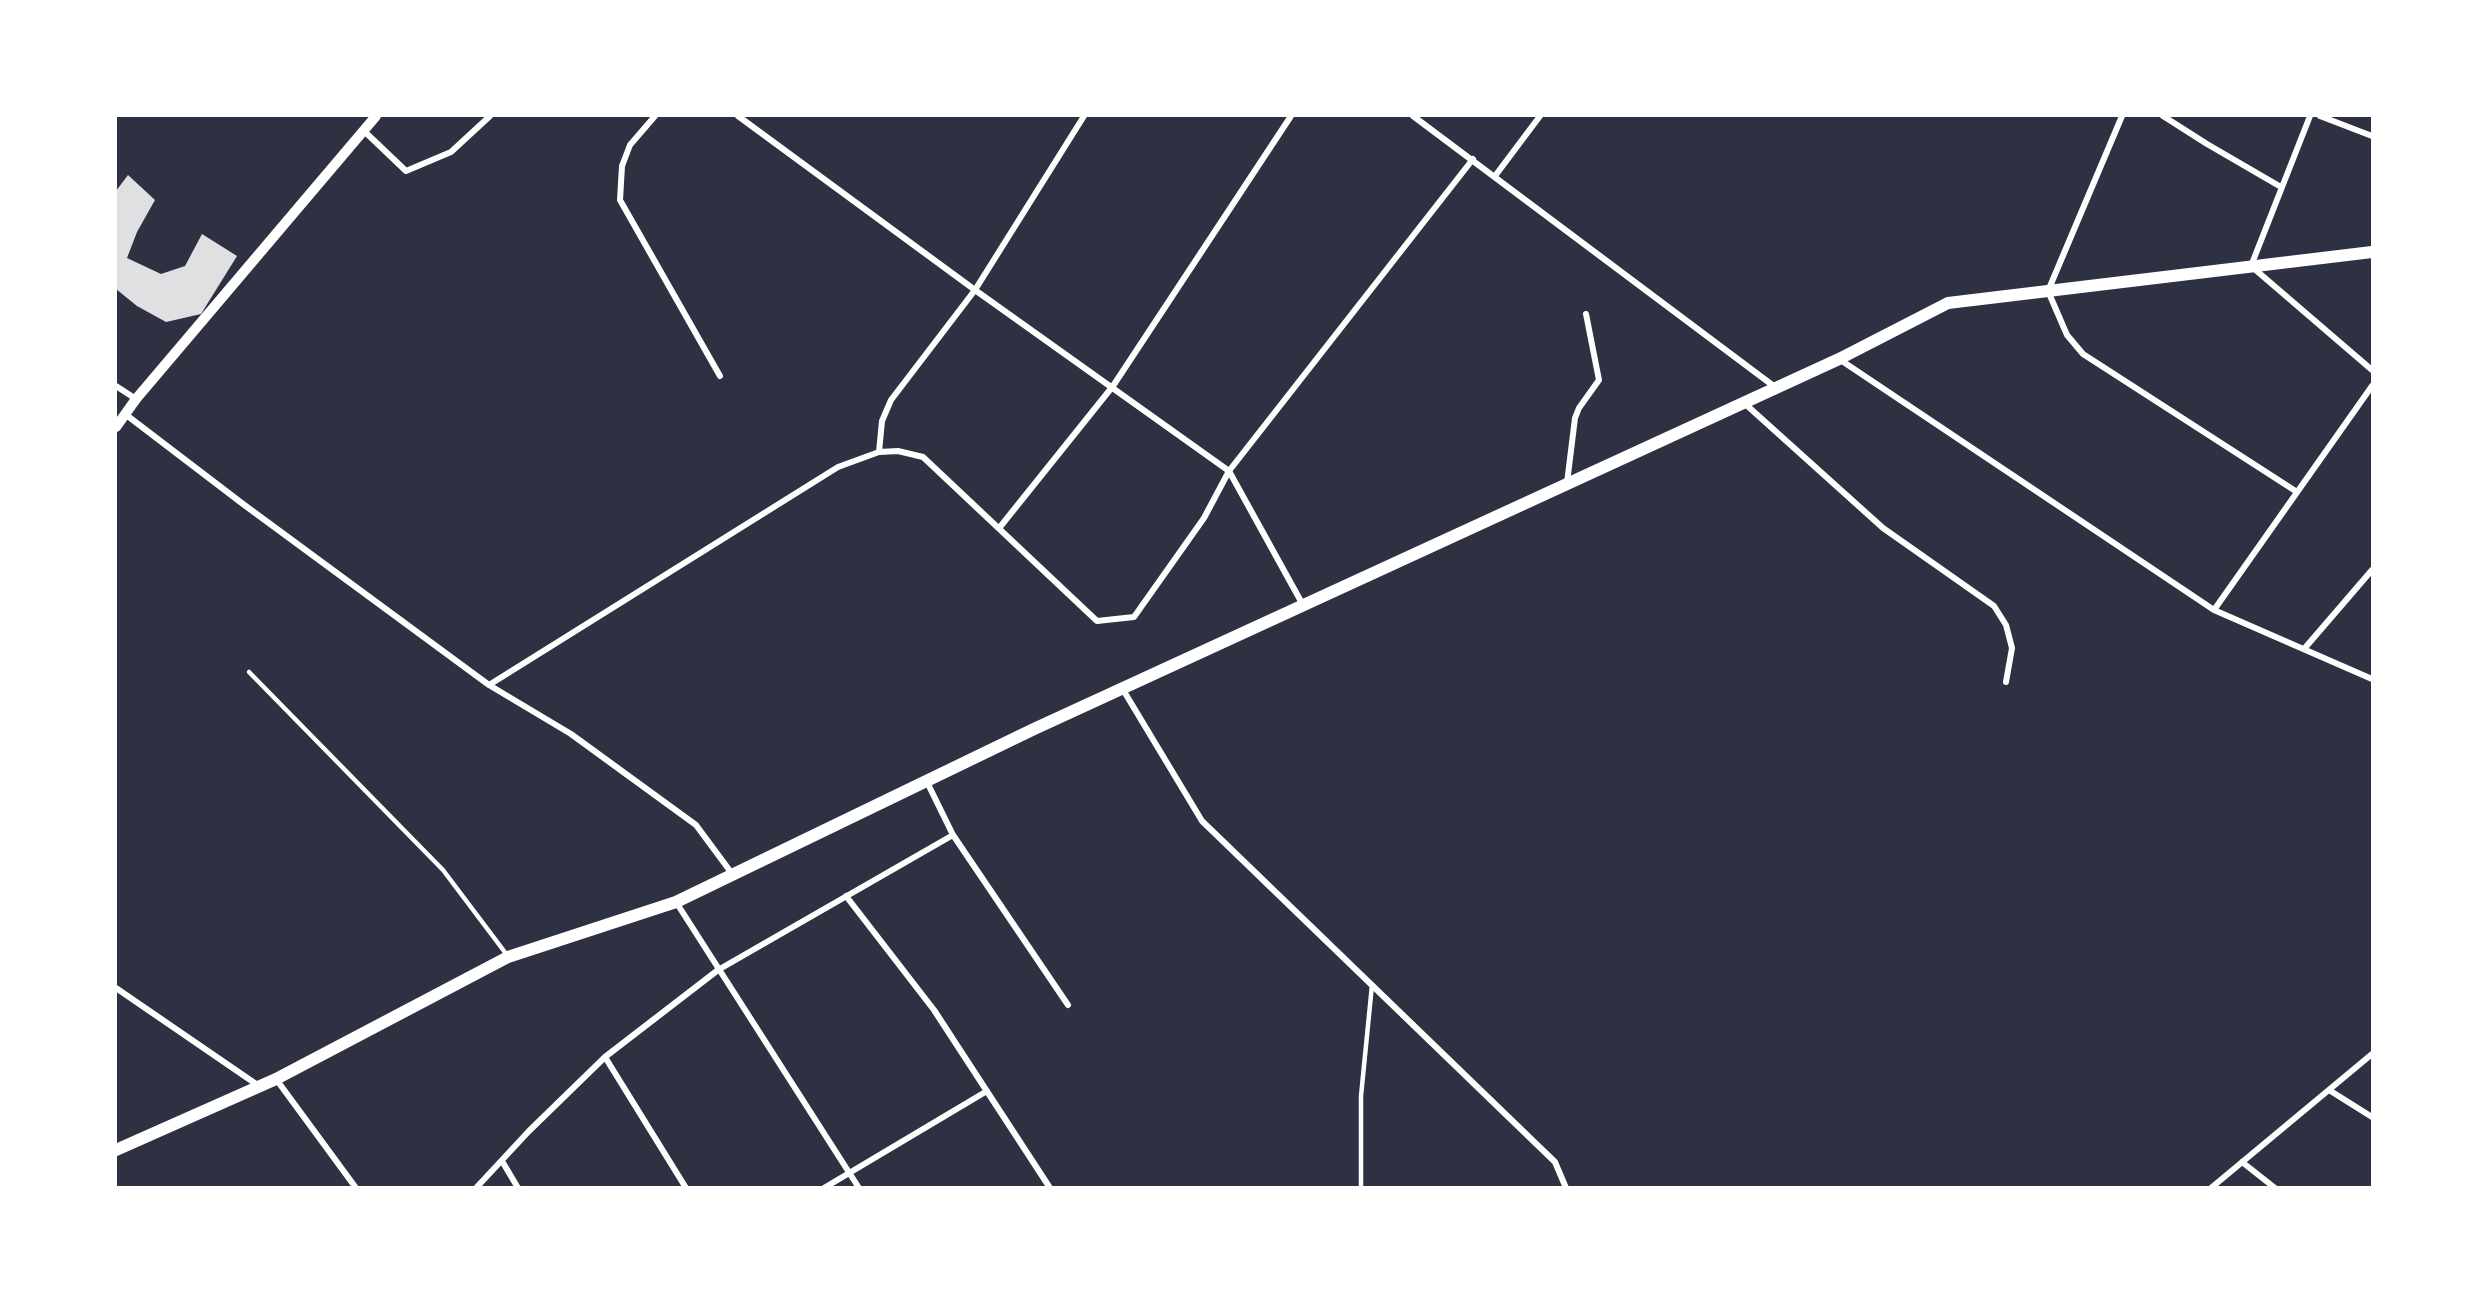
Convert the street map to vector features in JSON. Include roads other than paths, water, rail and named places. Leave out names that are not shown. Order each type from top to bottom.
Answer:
[{"type":"main road","points":[[116,1150],[276,1079],[508,957],[676,902],[1122,688],[1839,359],[1948,303],[2373,252]]},
{"type":"street","points":[[116,428],[136,399],[376,116]]},
{"type":"street","points":[[363,130],[406,171],[451,152],[490,116]]},
{"type":"street","points":[[655,116],[630,145],[622,166],[620,200],[720,376]]},
{"type":"street","points":[[738,116],[975,290],[1113,386],[1229,471],[1303,605]]},
{"type":"street","points":[[879,452],[882,422],[891,400],[975,290],[1084,116]]},
{"type":"street","points":[[999,527],[1113,386],[1292,116]]},
{"type":"street","points":[[1413,116],[1775,387]]},
{"type":"street","points":[[1495,176],[1540,116]]},
{"type":"street","points":[[2122,116],[2048,291],[2067,335],[2083,354],[2297,492]]},
{"type":"street","points":[[2163,116],[2281,187]]},
{"type":"street","points":[[2310,116],[2251,266],[2373,370]]},
{"type":"street","points":[[2320,116],[2373,136]]},
{"type":"street","points":[[489,685],[838,467],[879,452],[898,451],[923,457],[1097,621],[1134,617],[1204,518],[1229,471],[1473,159]]},
{"type":"street","points":[[1567,483],[1575,418],[1579,408],[1599,380],[1586,314]]},
{"type":"street","points":[[1839,359],[2214,610],[2373,679]]},
{"type":"street","points":[[116,386],[136,399]]},
{"type":"street","points":[[2214,610],[2373,386]]},
{"type":"street","points":[[1742,402],[1882,528],[1994,606],[2006,625],[2012,648],[2007,682]]},
{"type":"street","points":[[125,414],[489,685],[571,734],[696,825],[733,875]]},
{"type":"street","points":[[2304,649],[2373,570]]},
{"type":"street","points":[[1122,688],[1202,821],[1555,1162],[1566,1188]]},
{"type":"street","points":[[927,782],[953,835],[1068,1005]]},
{"type":"street","points":[[476,1188],[529,1131],[605,1057],[718,970],[953,835]]},
{"type":"street","points":[[846,896],[934,1010],[1050,1188]]},
{"type":"street","points":[[676,902],[859,1188]]},
{"type":"street","points":[[116,988],[260,1086]]},
{"type":"street","points":[[2211,1188],[2373,1054]]},
{"type":"street","points":[[605,1057],[686,1188]]},
{"type":"street","points":[[276,1079],[356,1188]]},
{"type":"street","points":[[2329,1090],[2373,1117]]},
{"type":"street","points":[[824,1188],[987,1091]]},
{"type":"street","points":[[502,1161],[518,1188]]},
{"type":"street","points":[[2242,1162],[2275,1188]]},
{"type":"lane","points":[[249,672],[443,870],[508,957]]},
{"type":"lane","points":[[1361,1188],[1361,1096],[1372,985]]}]
